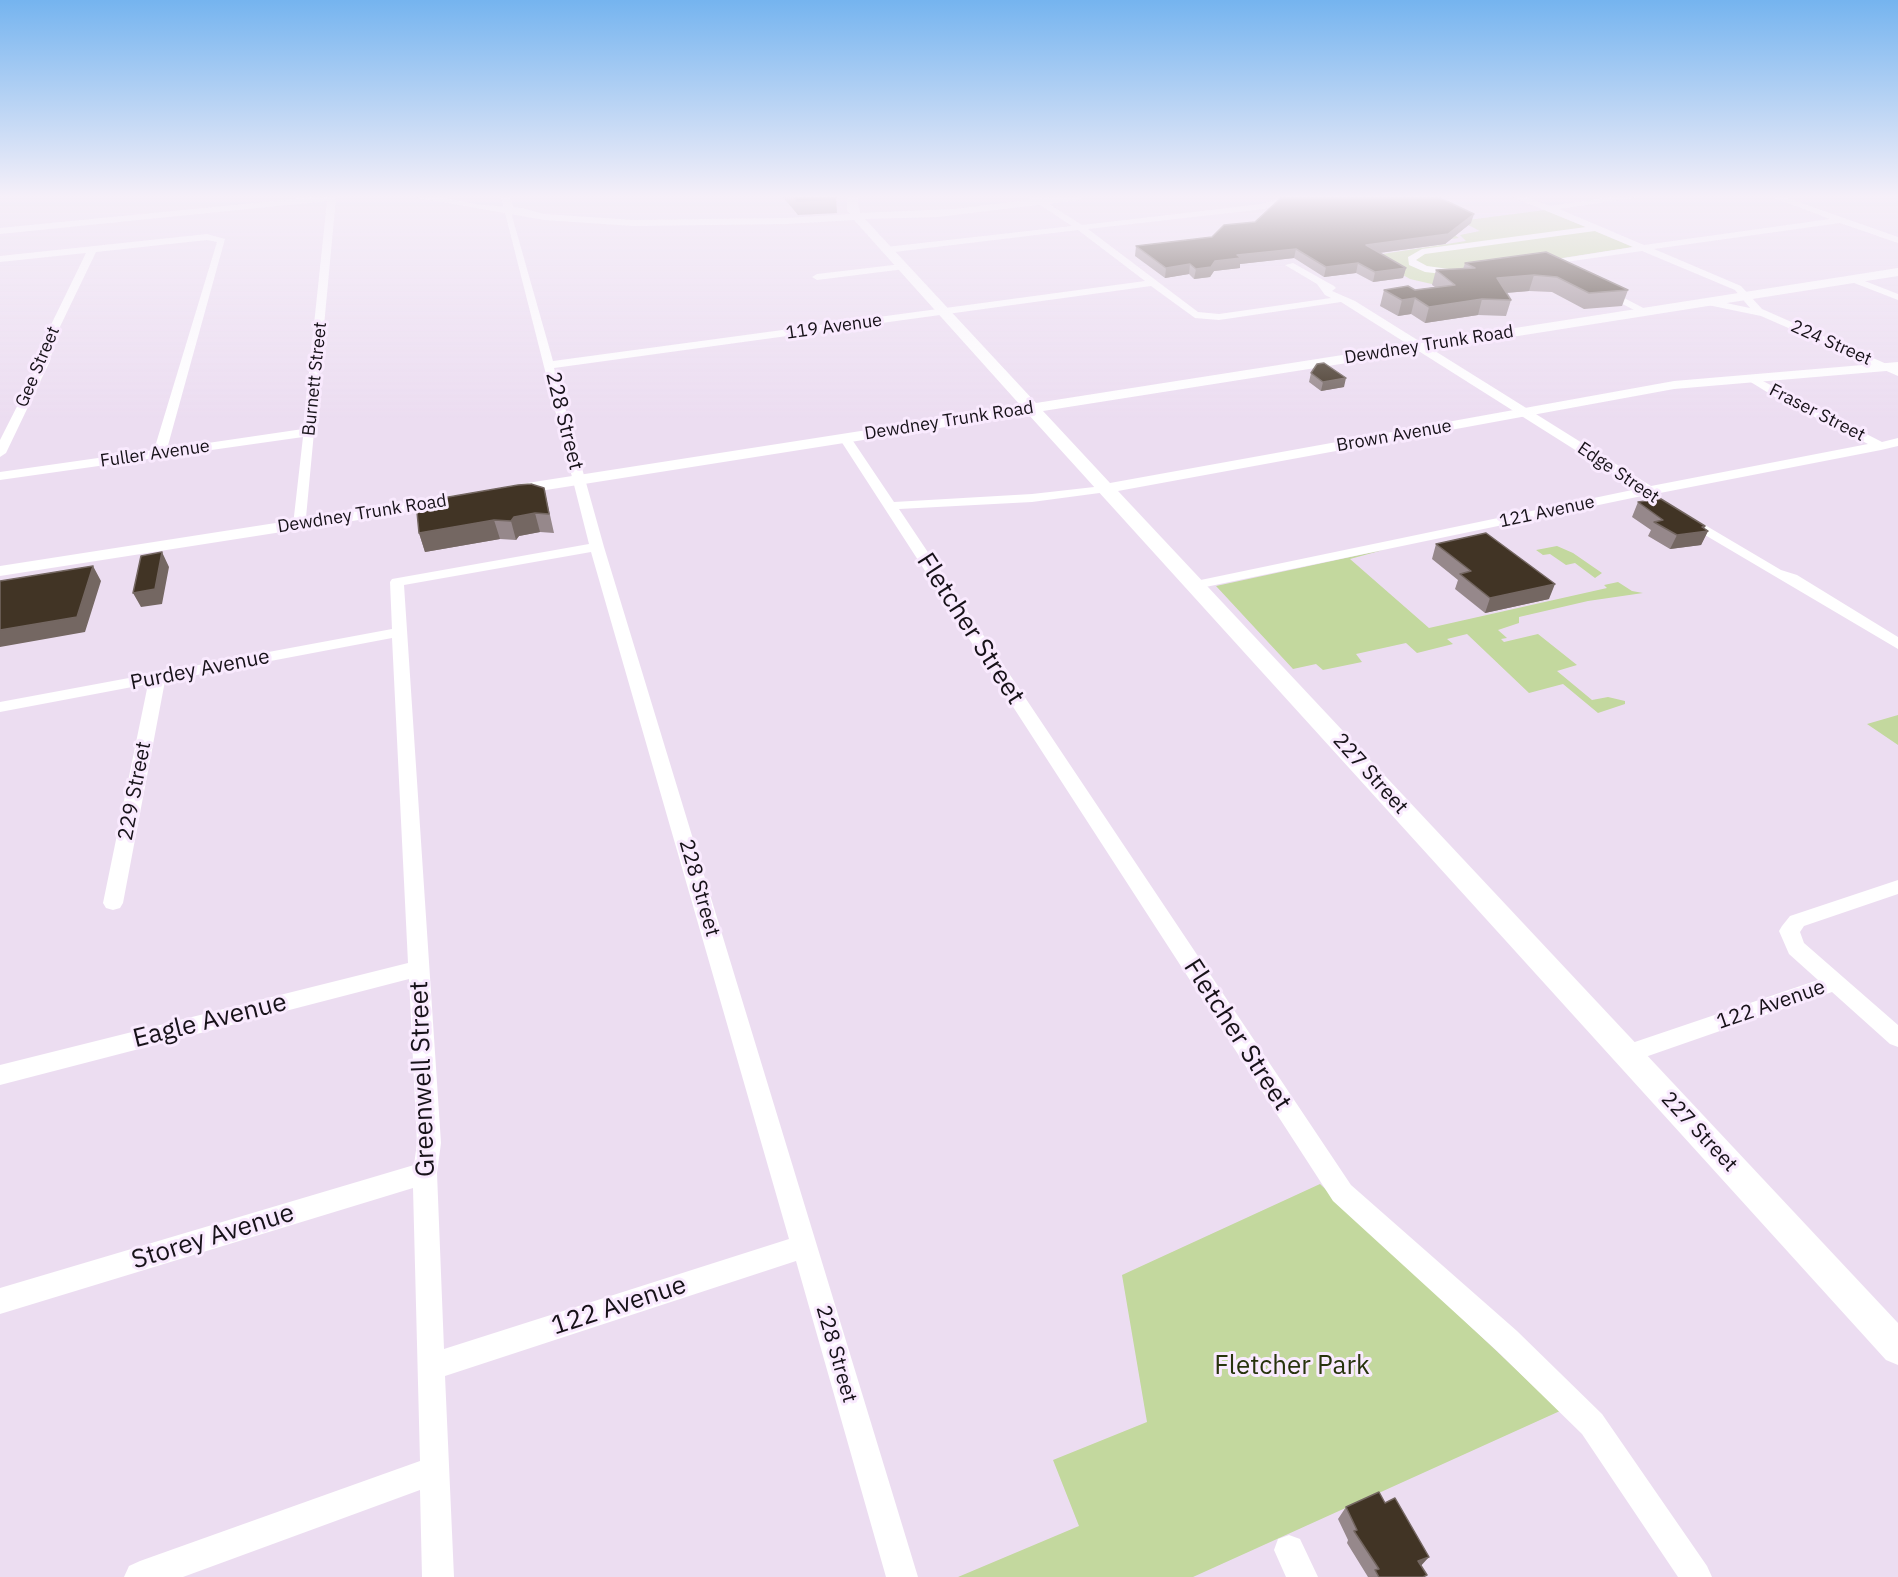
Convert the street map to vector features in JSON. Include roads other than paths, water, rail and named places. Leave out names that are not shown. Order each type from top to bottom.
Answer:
[{"type":"main road","name":"227 Street","points":[[905,271],[1898,1348]]},
{"type":"main road","name":"Dewdney Trunk Road","points":[[495,493],[1898,272]]},
{"type":"main road","name":"Brown Avenue","points":[[1107,488],[1674,385],[1894,369]]},
{"type":"main road","name":"Dewdney Trunk Road","points":[[0,571],[471,497]]},
{"type":"street","name":"Gee Street","points":[[0,453],[45,361],[51,335],[82,271]]},
{"type":"street","points":[[159,453],[213,271]]},
{"type":"street","name":"Burnett Street","points":[[300,525],[325,271]]},
{"type":"street","name":"228 Street","points":[[523,271],[597,547],[902,1577]]},
{"type":"street","points":[[817,277],[871,271]]},
{"type":"street","points":[[1137,271],[1178,301],[1200,310],[1217,313],[1342,298]]},
{"type":"street","name":"Edge Street","points":[[1299,271],[1322,284],[1328,293],[1342,298],[1420,346],[1776,573],[1792,578],[1898,644]]},
{"type":"street","points":[[1430,271],[1475,272]]},
{"type":"street","name":"224 Street","points":[[1698,271],[1738,288],[1753,307],[1763,314]]},
{"type":"street","points":[[1852,279],[1898,297]]},
{"type":"street","name":"119 Avenue","points":[[549,365],[1154,283]]},
{"type":"street","points":[[1589,284],[1644,311]]},
{"type":"street","points":[[1178,301],[1182,308],[1193,314],[1219,317],[1342,298]]},
{"type":"street","name":"224 Street","points":[[1707,302],[1763,314],[1894,369]]},
{"type":"street","name":"Fraser Street","points":[[1753,379],[1779,395],[1881,446]]},
{"type":"street","name":"Fuller Avenue","points":[[0,476],[309,432]]},
{"type":"street","name":"Fletcher Street","points":[[844,438],[1342,1193],[1507,1341],[1592,1424],[1696,1577]]},
{"type":"street","name":"121 Avenue","points":[[1196,585],[1661,501],[1898,442]]},
{"type":"street","name":"Brown Avenue","points":[[890,506],[1044,497],[1107,488]]},
{"type":"street","name":"Greenwell Street","points":[[438,1577],[433,1472],[434,1366],[426,1173],[429,1143],[397,582],[597,547]]},
{"type":"street","name":"Purdey Avenue","points":[[0,706],[399,632]]},
{"type":"street","name":"229 Street","points":[[113,903],[158,678]]},
{"type":"street","name":"122 Avenue","points":[[1836,982],[1796,948],[1789,931],[1797,921],[1898,887]]},
{"type":"street","name":"Eagle Avenue","points":[[0,1075],[420,968]]},
{"type":"street","points":[[1836,982],[1898,1038]]},
{"type":"street","name":"122 Avenue","points":[[1628,1054],[1836,982]]},
{"type":"street","name":"Storey Avenue","points":[[0,1301],[426,1173]]},
{"type":"street","name":"122 Avenue","points":[[434,1366],[805,1246]]},
{"type":"street","points":[[140,1577],[433,1472]]},
{"type":"park label","name":"Fletcher Park","points":[[1292,1366]]}]
